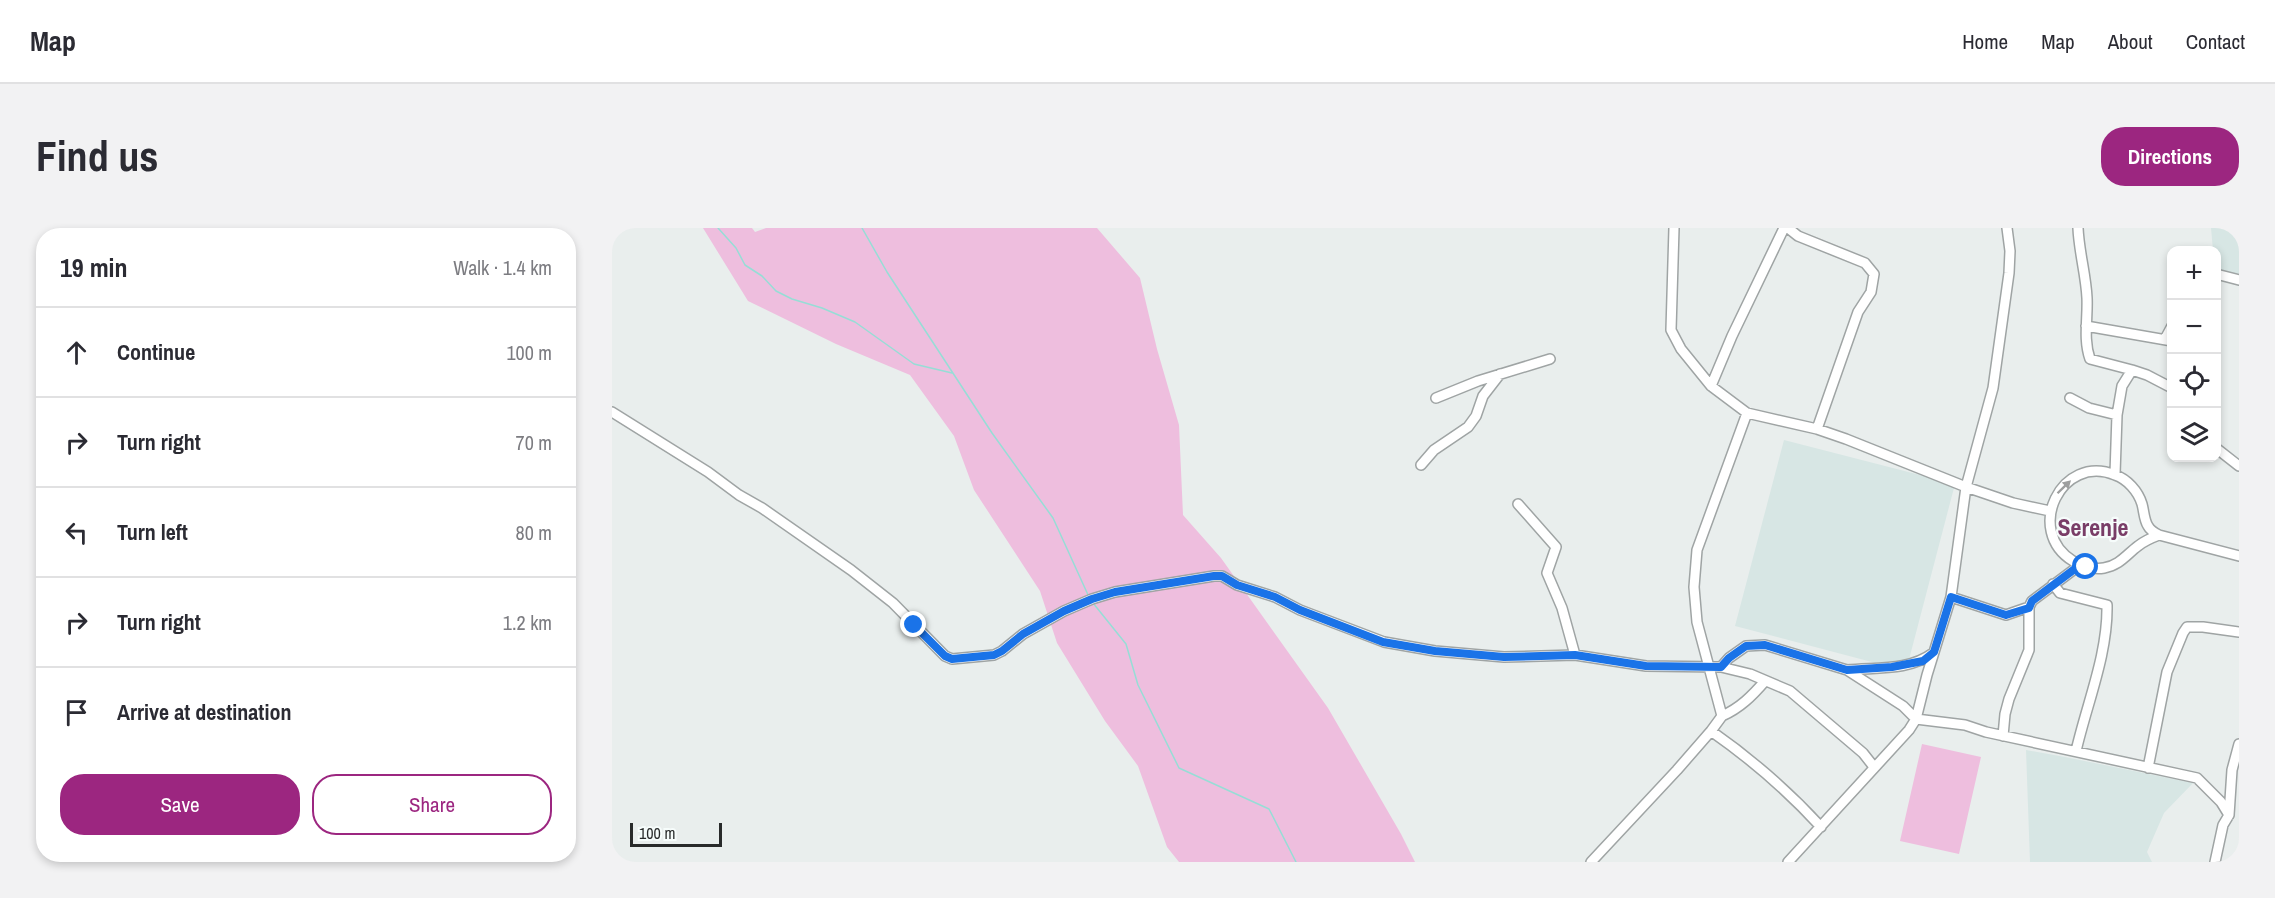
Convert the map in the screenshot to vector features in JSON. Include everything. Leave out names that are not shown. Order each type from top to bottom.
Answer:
[{"type":"street","points":[[1674,228],[1671,330],[1681,349],[1711,386],[1747,413],[1816,429],[1997,498],[2050,511]]},
{"type":"street","points":[[1711,386],[1732,336],[1786,228],[1798,236],[1865,263],[1874,274],[1871,292],[1854,323],[1816,429]]},
{"type":"street","points":[[1788,862],[1909,730],[1916,719],[1951,597],[1966,487],[1993,388],[2009,273],[2010,250],[2007,228]]},
{"type":"street","points":[[2078,228],[2087,299],[2087,351],[2090,359],[2147,375],[2167,385]]},
{"type":"street","points":[[2221,275],[2239,280]]},
{"type":"street","points":[[2086,326],[2167,340]]},
{"type":"street","points":[[1436,398],[1500,374],[1550,359]]},
{"type":"street","points":[[2110,364],[2119,374],[2122,386]]},
{"type":"street","points":[[2115,474],[2117,415],[2122,386],[2132,370]]},
{"type":"street","points":[[1421,465],[1434,450],[1468,427],[1476,416],[1483,396],[1500,374]]},
{"type":"street","points":[[2070,398],[2089,408],[2117,415]]},
{"type":"street","points":[[612,412],[798,531],[893,603],[945,656],[952,659],[994,655],[1023,634],[1064,611],[1092,599],[1115,592],[1222,576],[1237,585],[1275,597],[1300,610],[1383,642],[1435,651],[1504,657],[1575,655],[1646,666],[1721,667],[1750,674],[1790,691],[1856,746],[1874,766]]},
{"type":"street","points":[[1722,716],[1696,622],[1694,587],[1697,550],[1747,413]]},
{"type":"street","points":[[2221,451],[2239,466]]},
{"type":"street","points":[[2158,535],[2137,547],[2115,565],[2100,568],[2080,565],[2067,558],[2058,547],[2052,534],[2050,511],[2056,496],[2067,482],[2081,473],[2098,471],[2115,474],[2127,481],[2136,491],[2142,503],[2148,527],[2158,535],[2239,556]]},
{"type":"street","points":[[1518,504],[1556,547],[1547,573],[1562,608],[1575,655]]},
{"type":"street","points":[[2003,736],[2005,714],[2029,650],[2029,608],[2032,601],[2080,565]]},
{"type":"street","points":[[2053,585],[2060,593],[2107,604],[2104,639],[2076,751]]},
{"type":"street","points":[[1951,597],[2006,615],[2029,608]]},
{"type":"street","points":[[2148,768],[2167,672],[2187,627],[2239,632]]},
{"type":"street","points":[[1721,667],[1746,646],[1765,645],[1847,670],[1903,706],[1916,719],[1965,725],[2003,736],[2197,778],[2221,802],[2229,815]]},
{"type":"street","points":[[1847,670],[1923,661],[1934,652]]},
{"type":"street","points":[[1591,862],[1711,731],[1722,716],[1737,709],[1765,681]]},
{"type":"street","points":[[1711,731],[1735,748],[1801,805],[1821,827]]},
{"type":"street","points":[[2215,862],[2223,825],[2229,815],[2232,770],[2239,744]]},
{"type":"shaded area","points":[[703,228],[752,228],[755,232],[766,228],[1097,228],[1140,278],[1179,425],[1183,515],[1221,558],[1328,708],[1415,862],[1179,862],[1167,847],[1138,766],[1105,721],[1057,643],[1040,591],[974,490],[954,436],[910,375],[836,344],[748,301]]},
{"type":"shaded area","points":[[2211,228],[2239,228],[2239,276],[2221,271],[2221,246],[2213,246]]},
{"type":"shaded area","points":[[1784,440],[1955,484],[1906,671],[1735,626]]},
{"type":"shaded area","points":[[1922,744],[1981,757],[1959,854],[1900,841]]},
{"type":"shaded area","points":[[2026,750],[2193,783],[2164,813],[2147,852],[2152,862],[2030,862]]},
{"type":"waterway","points":[[718,228],[736,248],[745,265],[762,276],[776,291],[855,322],[914,364],[952,373]]},
{"type":"waterway","points":[[862,228],[887,272],[992,433],[1053,518],[1089,597]]},
{"type":"waterway","points":[[1093,603],[1126,644],[1138,685],[1179,768],[1269,809],[1296,862]]},
{"type":"district","name":"Serenje","points":[[2093,527]]},
{"type":"route","points":[[914,625],[945,656],[952,659],[988,656],[1002,651],[1023,634],[1064,611],[1092,599],[1115,592],[1222,576],[1237,585],[1275,597],[1300,610],[1374,639],[1435,651],[1504,657],[1575,655],[1646,666],[1710,668],[1721,667],[1746,646],[1765,645],[1847,670],[1892,667],[1923,661],[1934,652],[1951,597],[2006,615],[2013,614],[2029,608],[2032,601],[2080,565],[2086,567]]}]
